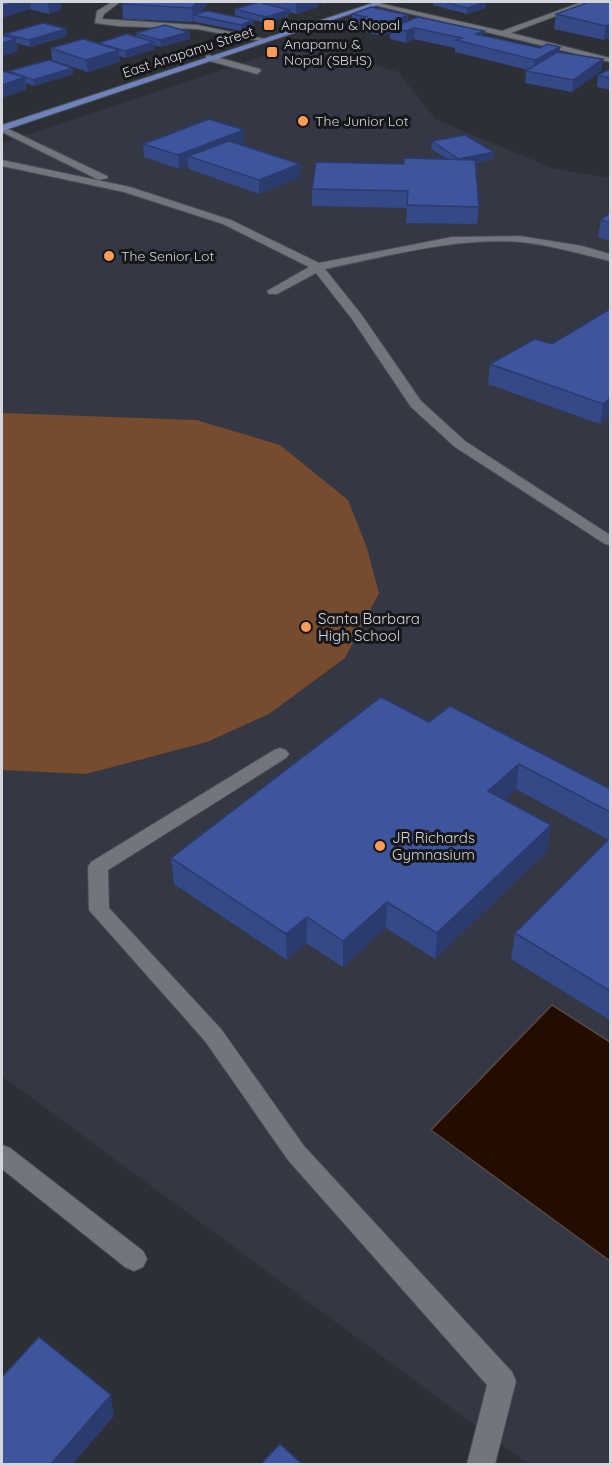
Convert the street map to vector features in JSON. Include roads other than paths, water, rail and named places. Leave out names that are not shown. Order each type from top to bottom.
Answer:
[{"type":"main road","name":"East Anapamu Street","points":[[2,128],[380,2]]},
{"type":"street","points":[[117,2],[100,13],[98,21],[197,27],[266,40]]},
{"type":"street","points":[[380,2],[610,60]]},
{"type":"street","points":[[502,34],[588,2]]},
{"type":"street","points":[[209,58],[257,71]]},
{"type":"street","points":[[2,128],[126,189]]},
{"type":"street","points":[[2,163],[126,189],[227,222],[318,267],[357,317],[416,404],[460,444],[610,541]]},
{"type":"street","points":[[273,291],[318,267],[452,240],[520,239],[582,249],[610,258]]},
{"type":"street","points":[[280,754],[98,867],[99,910],[213,1035],[296,1153],[502,1381],[481,1464]]},
{"type":"street","points":[[2,1155],[134,1259]]},
{"type":"place","name":"Anapamu & Nopal","points":[[269,25]]},
{"type":"place","name":"Anapamu & Nopal (SBHS)","points":[[272,52]]},
{"type":"place","name":"The Junior Lot","points":[[303,121]]},
{"type":"place","name":"The Senior Lot","points":[[109,256]]},
{"type":"place","name":"Santa Barbara High School","points":[[306,627]]},
{"type":"place","name":"JR Richards Gymnasium","points":[[380,846]]}]
